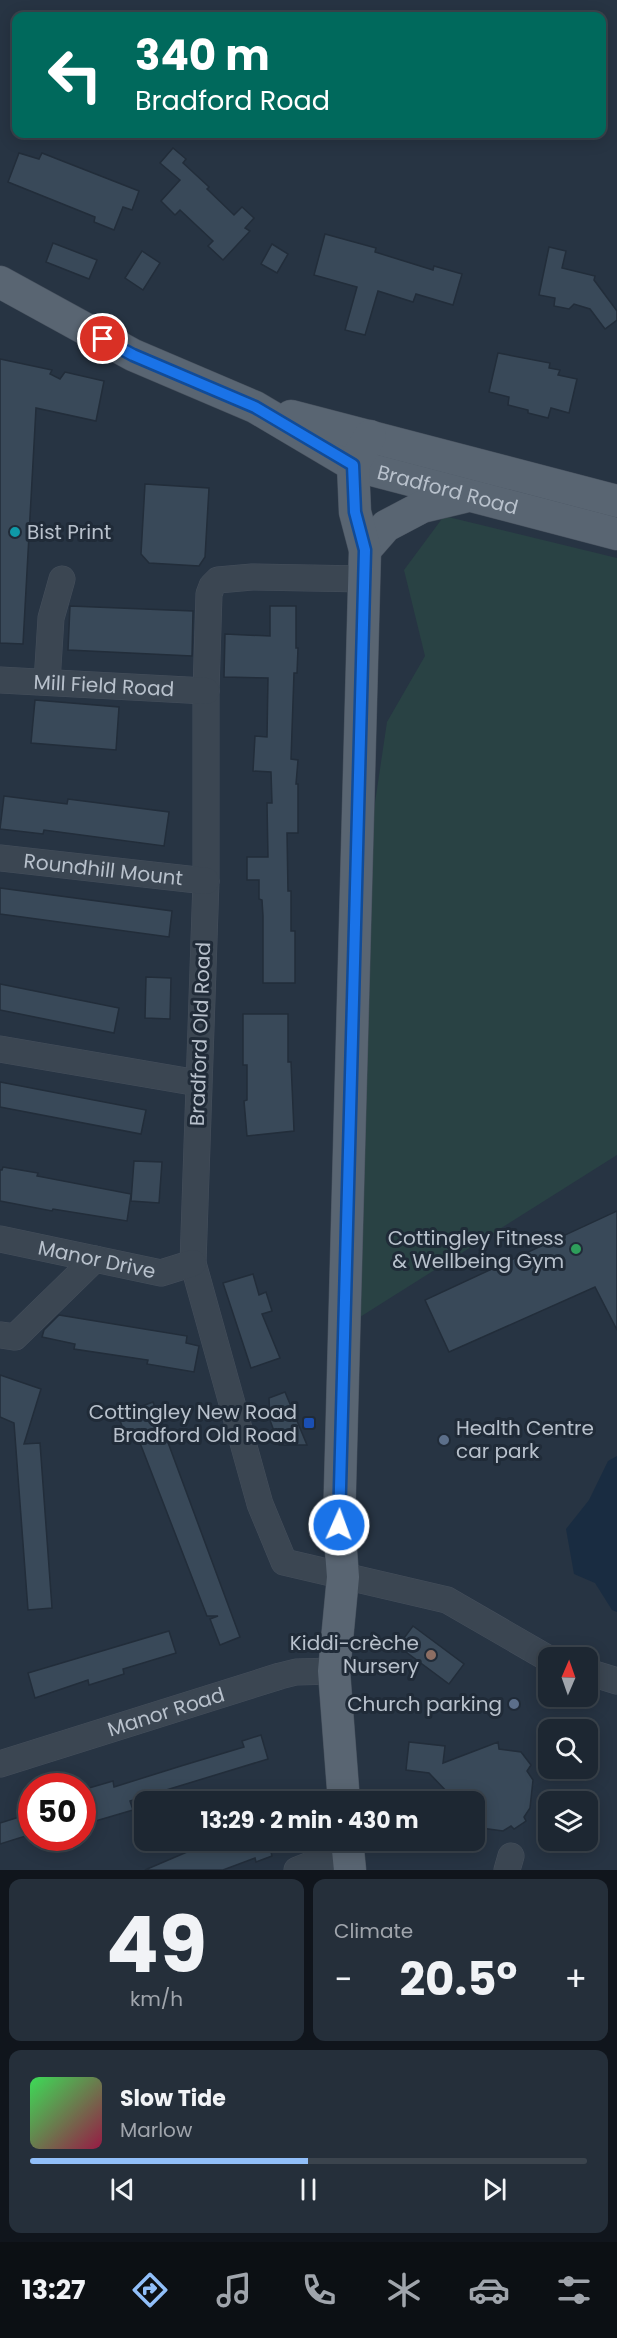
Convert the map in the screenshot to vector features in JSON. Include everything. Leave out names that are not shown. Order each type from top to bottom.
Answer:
[{"type":"main road","name":"Bradford Road","points":[[0,282],[133,355],[255,407],[353,465],[617,534]]},
{"type":"main road","name":"Bradford Road","points":[[255,407],[617,501]]},
{"type":"main road","points":[[343,1791],[334,1671],[343,1577],[339,1525],[364,564],[355,512],[353,465],[377,437]]},
{"type":"main road","points":[[364,564],[386,526],[390,475],[377,437]]},
{"type":"main road","points":[[386,526],[422,507],[469,496]]},
{"type":"street","name":"Bradford Old Road","points":[[343,1577],[284,1562],[260,1504],[193,1263],[206,881],[206,691],[209,594],[212,586],[218,580],[364,564]]},
{"type":"street","points":[[47,682],[51,618],[62,579]]},
{"type":"street","name":"Mill Field Road","points":[[0,680],[206,691]]},
{"type":"street","name":"Roundhill Mount","points":[[0,858],[206,881]]},
{"type":"street","points":[[0,1049],[198,1083]]},
{"type":"street","name":"Manor Drive","points":[[0,1239],[161,1273],[193,1263]]},
{"type":"street","points":[[0,1335],[15,1337],[95,1259]]},
{"type":"street","points":[[343,1577],[417,1591],[447,1600],[538,1653]]},
{"type":"street","name":"Manor Road","points":[[0,1764],[280,1676],[296,1672],[334,1671]]},
{"type":"street","points":[[598,1675],[617,1681]]},
{"type":"street","points":[[297,1870],[349,1854]]},
{"type":"green space","points":[[444,516],[617,558],[617,1155],[360,1317],[373,816],[387,722],[425,656],[404,570]]},
{"type":"water","points":[[617,1456],[617,1612],[612,1610],[595,1583],[574,1574],[566,1529],[589,1500],[608,1461]]},
{"type":"building","points":[[173,148],[186,159],[183,163],[234,215],[242,207],[254,218],[245,228],[250,231],[223,260],[208,246],[213,241],[180,210],[175,215],[161,201],[180,180],[160,163]]},
{"type":"building","points":[[19,153],[39,159],[42,153],[139,191],[132,210],[123,207],[114,230],[94,222],[95,217],[8,182]]},
{"type":"building","points":[[325,234],[376,248],[375,252],[433,270],[434,266],[462,274],[453,305],[416,294],[413,302],[378,291],[365,335],[345,330],[357,287],[314,275]]},
{"type":"building","points":[[53,243],[97,260],[89,279],[46,262]]},
{"type":"building","points":[[272,244],[288,254],[277,273],[261,264]]},
{"type":"building","points":[[549,247],[566,251],[562,268],[595,276],[594,280],[617,311],[617,320],[605,329],[590,309],[574,304],[569,309],[554,306],[555,298],[539,295]]},
{"type":"building","points":[[142,251],[160,263],[143,290],[125,278]]},
{"type":"building","points":[[498,353],[550,363],[549,368],[560,370],[558,375],[577,379],[569,413],[551,408],[548,418],[528,413],[528,410],[508,405],[509,397],[489,392]]},
{"type":"building","points":[[0,359],[52,370],[50,374],[60,379],[65,372],[104,381],[96,421],[36,408],[23,644],[0,643]]},
{"type":"building","points":[[145,484],[209,488],[205,557],[199,566],[149,563],[141,554]]},
{"type":"building","points":[[70,606],[193,611],[192,656],[68,650]]},
{"type":"building","points":[[270,606],[296,606],[296,648],[298,648],[297,673],[294,673],[291,759],[298,760],[296,784],[298,784],[298,833],[287,833],[291,931],[295,931],[295,983],[263,983],[263,916],[262,900],[259,899],[259,880],[247,880],[247,857],[268,857],[267,803],[272,803],[271,772],[253,771],[255,736],[267,737],[268,678],[224,677],[225,634],[270,636]]},
{"type":"building","points":[[35,700],[119,707],[116,750],[31,743]]},
{"type":"building","points":[[4,796],[67,804],[68,799],[169,812],[164,846],[44,830],[43,834],[0,829]]},
{"type":"building","points":[[0,888],[172,911],[169,937],[0,914]]},
{"type":"building","points":[[146,977],[171,978],[170,1019],[145,1018]]},
{"type":"building","points":[[0,984],[119,1008],[114,1033],[0,1010]]},
{"type":"building","points":[[243,1014],[288,1014],[288,1062],[291,1062],[294,1131],[247,1136],[244,1101],[247,1100],[247,1065],[243,1065]]},
{"type":"building","points":[[0,1082],[146,1110],[141,1134],[0,1107]]},
{"type":"building","points":[[134,1161],[162,1162],[159,1203],[131,1201]]},
{"type":"building","points":[[3,1167],[131,1194],[127,1221],[0,1201],[0,1170]]},
{"type":"building","name":"Cottingley Fitness & Wellbeing Gym","points":[[617,1211],[617,1330],[595,1287],[449,1352],[425,1300]]},
{"type":"building","points":[[253,1274],[259,1295],[266,1292],[272,1311],[262,1314],[280,1358],[251,1368],[223,1283]]},
{"type":"building","points":[[59,1315],[187,1336],[186,1343],[199,1346],[194,1372],[147,1364],[148,1360],[74,1349],[75,1344],[42,1337],[44,1330]]},
{"type":"building","points":[[0,1375],[41,1389],[24,1444],[40,1443],[52,1608],[28,1610],[14,1423],[0,1417]]},
{"type":"building","points":[[285,1392],[307,1445],[279,1445],[270,1420],[269,1398]]},
{"type":"building","points":[[153,1402],[240,1637],[220,1645],[210,1619],[218,1616],[207,1616],[135,1430],[125,1434],[118,1415]]},
{"type":"building","name":"Kiddi-crèche Nursery","points":[[413,1626],[464,1664],[449,1684],[398,1646]]},
{"type":"building","points":[[169,1631],[176,1653],[123,1669],[124,1674],[89,1685],[88,1680],[35,1698],[28,1673]]},
{"type":"building","points":[[261,1735],[268,1759],[163,1791],[134,1791],[134,1800],[130,1801],[133,1810],[96,1821],[96,1786],[113,1781],[114,1787],[244,1747],[242,1741]]},
{"type":"building","points":[[409,1742],[445,1746],[443,1763],[498,1742],[499,1749],[521,1752],[531,1765],[527,1771],[533,1780],[530,1808],[524,1817],[526,1821],[514,1829],[511,1826],[503,1831],[485,1829],[485,1791],[446,1791],[429,1773],[406,1770]]},
{"type":"building","points":[[18,1817],[18,1838],[0,1844],[0,1823]]},
{"type":"building","points":[[189,1851],[274,1851],[271,1852],[272,1856],[256,1862],[255,1858],[223,1870],[145,1870]]},
{"type":"place","name":"Bist Print","points":[[15,532]]},
{"type":"place","name":"Cottingley Fitness & Wellbeing Gym","points":[[576,1249]]},
{"type":"place","name":"Cottingley New Road Bradford Old Road","points":[[309,1423]]},
{"type":"place","name":"Health Centre car park","points":[[444,1440]]},
{"type":"place","name":"Kiddi-crèche Nursery","points":[[431,1655]]},
{"type":"place","name":"Church parking","points":[[514,1704]]},
{"type":"route","points":[[103,339],[133,355],[255,407],[353,465],[355,512],[365,550],[339,1525]]}]
